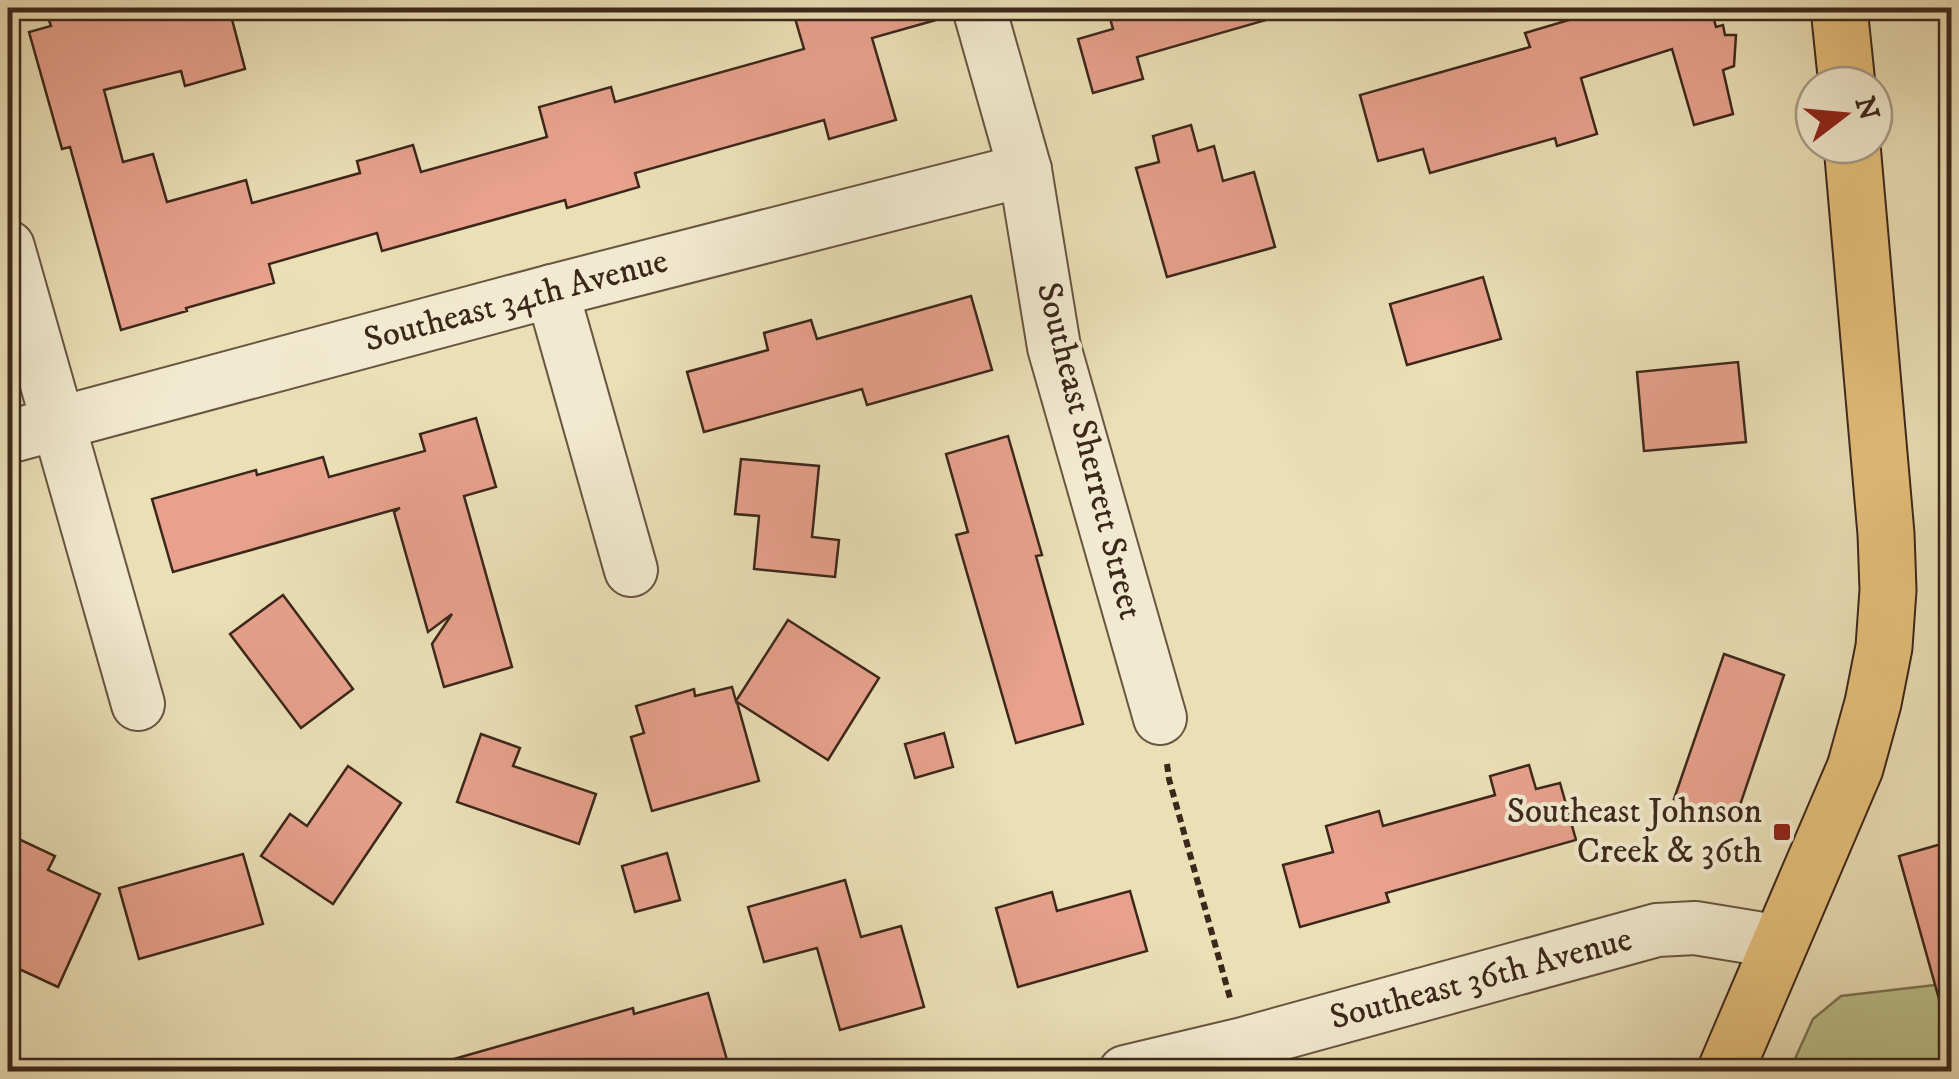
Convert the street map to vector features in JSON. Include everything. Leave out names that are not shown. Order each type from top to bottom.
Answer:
[{"type":"main road","points":[[1840,8],[1844,65]]},
{"type":"main road","points":[[1725,1072],[1854,768],[1884,647],[1888,590],[1885,518],[1854,165]]},
{"type":"street","name":"Southeast Sherrett Street","points":[[979,8],[1025,170],[1054,347],[1160,718]]},
{"type":"street","name":"Southeast 34th Avenue","points":[[8,436],[1025,170]]},
{"type":"street","points":[[8,246],[138,704]]},
{"type":"street","points":[[552,291],[631,570]]},
{"type":"street","name":"Southeast 36th Avenue","points":[[1125,1072],[1243,1044],[1657,930],[1695,928],[1782,942]]},
{"type":"path","points":[[1160,718],[1169,779],[1243,1044]]},
{"type":"green space","points":[[1951,981],[1951,1071],[1789,1072],[1813,1019],[1841,996]]},
{"type":"building","points":[[45,8],[229,8],[245,69],[185,86],[181,71],[104,90],[123,162],[153,154],[167,202],[246,180],[252,203],[360,173],[357,161],[413,145],[421,172],[547,137],[539,107],[611,87],[615,102],[804,49],[792,8],[941,8],[943,18],[872,38],[896,120],[829,139],[824,120],[635,173],[639,187],[567,208],[565,200],[382,251],[377,233],[269,264],[274,283],[121,330],[70,147],[62,149],[29,32],[51,26]]},
{"type":"building","points":[[1107,8],[1272,8],[1273,18],[1137,57],[1143,79],[1093,93],[1078,39],[1113,29]]},
{"type":"building","points":[[1632,8],[1711,8],[1716,27],[1723,25],[1725,35],[1736,35],[1734,66],[1723,70],[1733,114],[1694,125],[1672,49],[1581,78],[1597,134],[1557,146],[1555,138],[1430,173],[1423,149],[1378,161],[1360,95],[1530,47],[1525,33],[1589,14],[1590,20]]},
{"type":"building","points":[[1191,125],[1198,151],[1214,146],[1223,181],[1254,172],[1275,247],[1167,277],[1136,168],[1159,162],[1153,136]]},
{"type":"building","points":[[1483,277],[1501,339],[1407,365],[1390,304]]},
{"type":"building","points":[[971,296],[992,370],[867,405],[862,389],[704,432],[687,372],[768,350],[764,333],[811,320],[817,339]]},
{"type":"building","points":[[1738,362],[1746,442],[1644,451],[1637,372]]},
{"type":"building","points":[[476,418],[496,487],[464,496],[512,667],[444,687],[432,644],[452,614],[428,632],[394,512],[400,508],[173,572],[152,499],[256,470],[257,475],[323,457],[329,477],[425,451],[420,434]]},
{"type":"building","points":[[1008,436],[1042,555],[1036,556],[1083,724],[1016,743],[956,535],[968,532],[946,454]]},
{"type":"building","points":[[741,459],[819,466],[812,537],[839,540],[835,577],[754,569],[759,516],[735,514]]},
{"type":"building","points":[[283,595],[353,689],[301,728],[230,634]]},
{"type":"building","points":[[788,620],[879,678],[828,760],[737,702],[759,781],[652,811],[631,737],[644,733],[636,706],[694,689],[695,696],[732,687],[736,701]]},
{"type":"building","points":[[1724,654],[1784,675],[1735,820],[1674,799]]},
{"type":"building","points":[[944,733],[953,767],[915,778],[905,744]]},
{"type":"building","points":[[481,734],[520,748],[513,766],[596,794],[579,844],[457,802]]},
{"type":"building","points":[[1529,765],[1536,789],[1560,783],[1576,840],[1386,893],[1389,902],[1300,927],[1283,865],[1333,852],[1326,826],[1379,811],[1383,826],[1495,795],[1490,776]]},
{"type":"building","points":[[348,766],[401,803],[333,904],[261,856],[290,814],[307,826]]},
{"type":"building","points":[[8,834],[55,856],[48,870],[100,894],[58,987],[8,964]]},
{"type":"building","points":[[1952,841],[1952,1005],[1941,1006],[1899,856]]},
{"type":"building","points":[[667,853],[680,900],[635,912],[622,866]]},
{"type":"building","points":[[243,854],[263,924],[139,959],[119,888]]},
{"type":"building","points":[[845,880],[861,937],[901,926],[924,1007],[840,1030],[817,948],[764,962],[748,907]]},
{"type":"building","points":[[1130,891],[1147,951],[1018,987],[996,908],[1052,892],[1057,911]]},
{"type":"building","points":[[708,993],[727,1060],[685,1072],[448,1072],[447,1061],[633,1008],[634,1014]]},
{"type":"place","name":"Southeast Johnson Creek & 36th","points":[[1782,832]]}]
